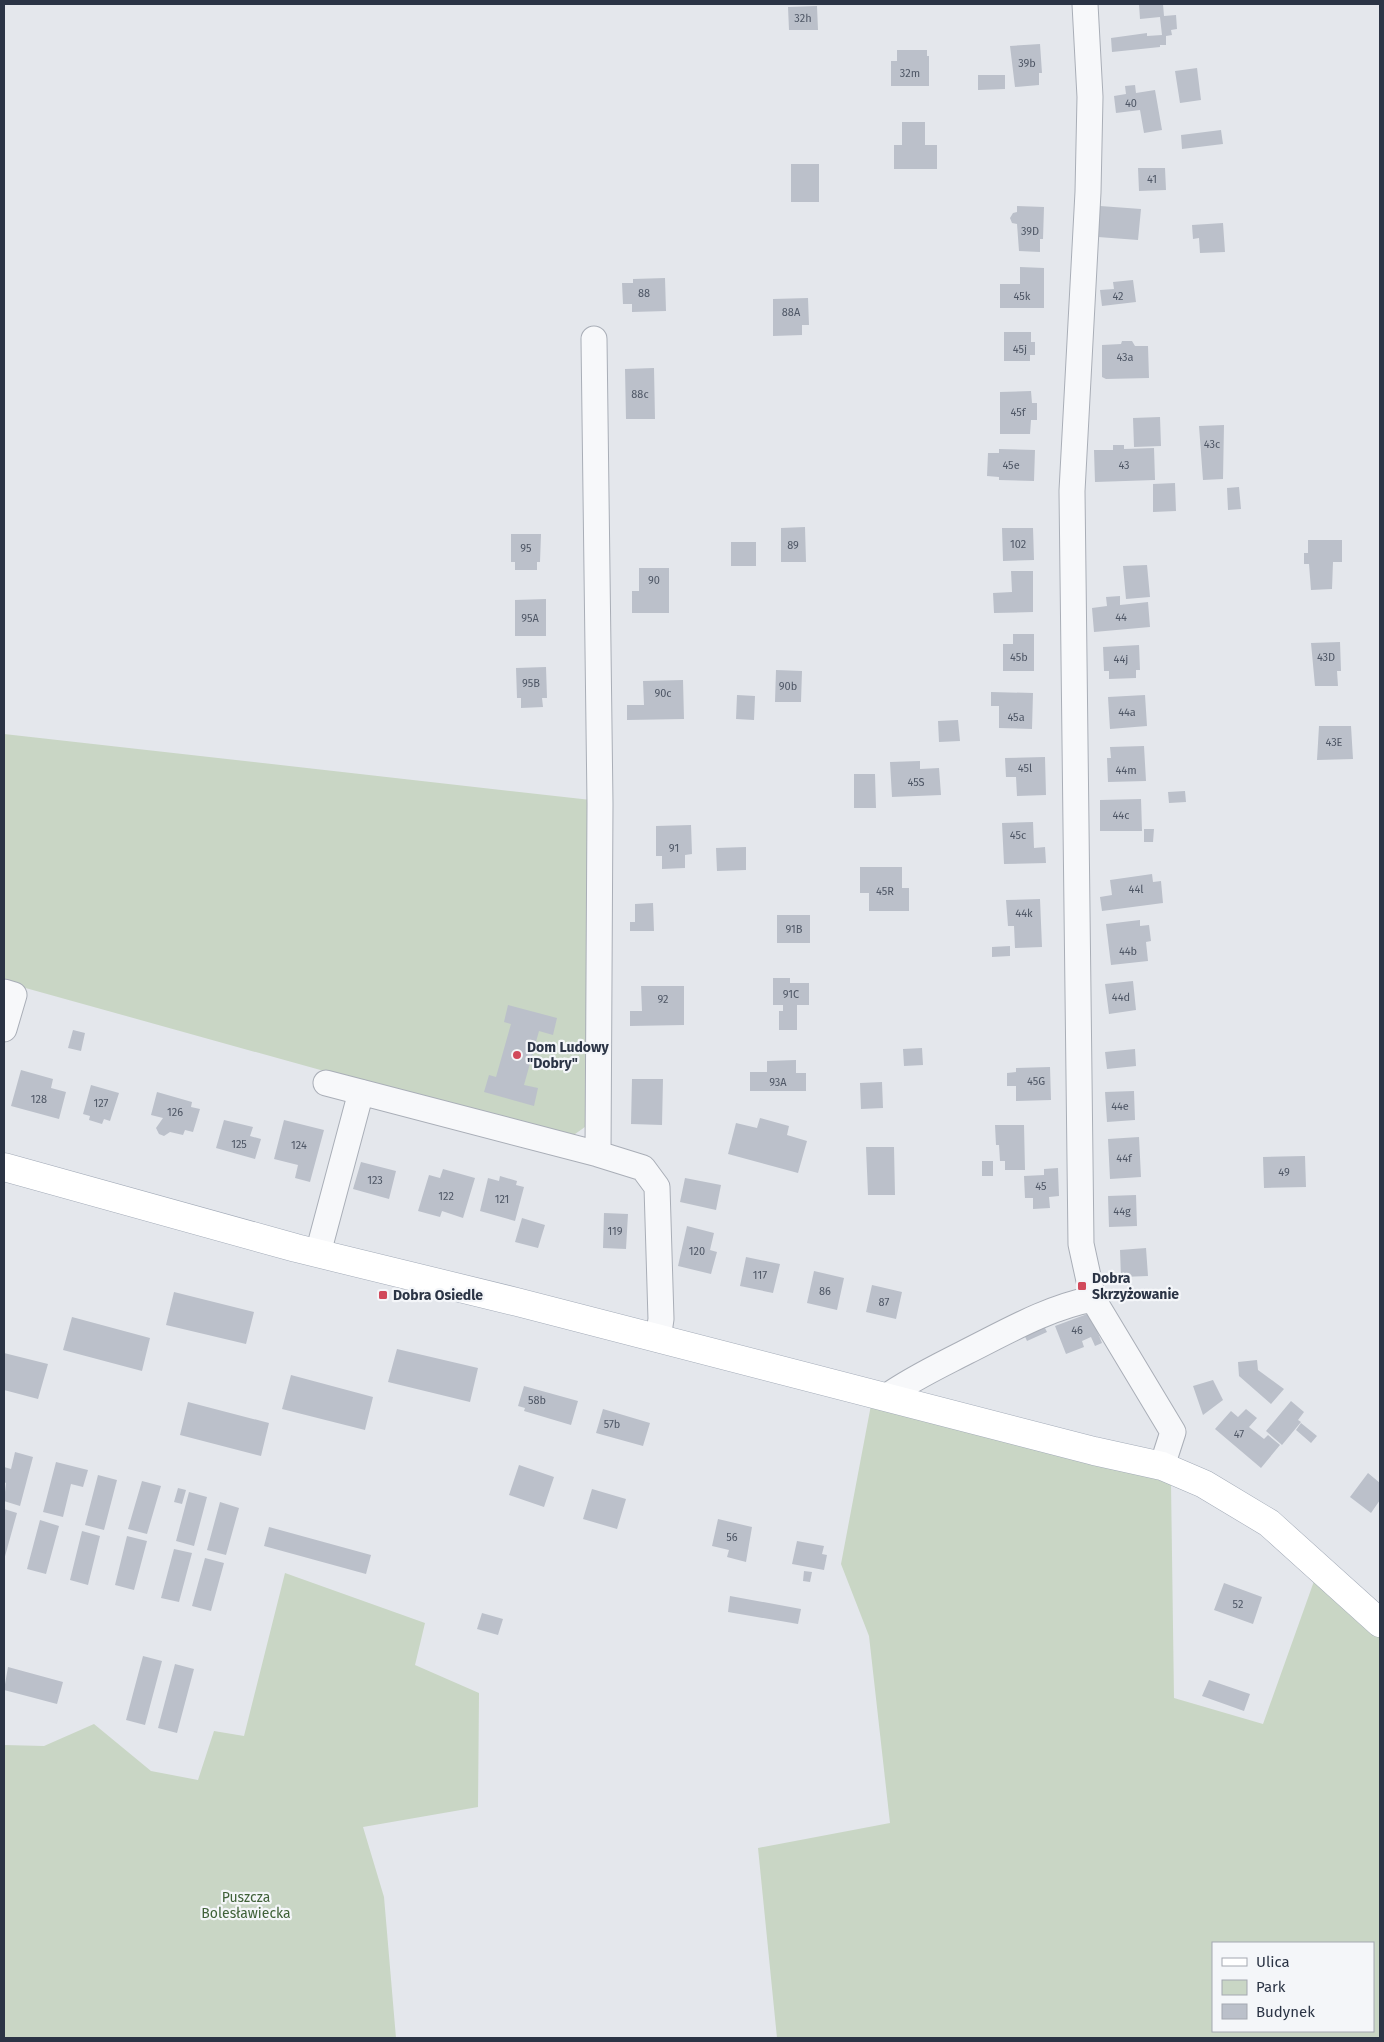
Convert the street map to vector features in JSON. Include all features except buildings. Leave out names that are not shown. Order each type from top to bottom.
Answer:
[{"type":"main road","points":[[4,1167],[318,1253],[1094,1451],[1162,1466],[1204,1484],[1276,1527],[1380,1623]]},
{"type":"street","points":[[1085,4],[1090,97],[1088,173],[1072,491],[1081,1244],[1093,1299],[1173,1432],[1162,1466]]},
{"type":"street","points":[[594,339],[600,804],[598,1154]]},
{"type":"street","points":[[4,992],[14,995],[4,1029]]},
{"type":"street","points":[[326,1083],[598,1154],[643,1168],[657,1187],[661,1319],[658,1339]]},
{"type":"street","points":[[318,1253],[361,1092]]},
{"type":"street","points":[[886,1397],[904,1384],[1004,1333],[1073,1303],[1093,1299]]},
{"type":"green space","points":[[4,734],[591,800],[592,1122],[568,1139],[4,982]]},
{"type":"green space","points":[[871,1405],[1171,1483],[1174,1698],[1263,1724],[1318,1570],[1380,1624],[1380,2038],[777,2038],[758,1848],[890,1823],[869,1636],[841,1564]]},
{"type":"green space","name":"Puszcza Bolesławiecka","points":[[285,1573],[425,1623],[415,1665],[479,1693],[478,1807],[363,1827],[384,1897],[396,2038],[4,2038],[4,1745],[44,1746],[94,1724],[151,1771],[198,1780],[214,1731],[244,1736]]},
{"type":"place","name":"Dom Ludowy \"Dobry\"","points":[[517,1055]]},
{"type":"place","name":"Dobra Skrzyżowanie","points":[[1082,1286]]},
{"type":"place","name":"Dobra Osiedle","points":[[383,1295]]}]
